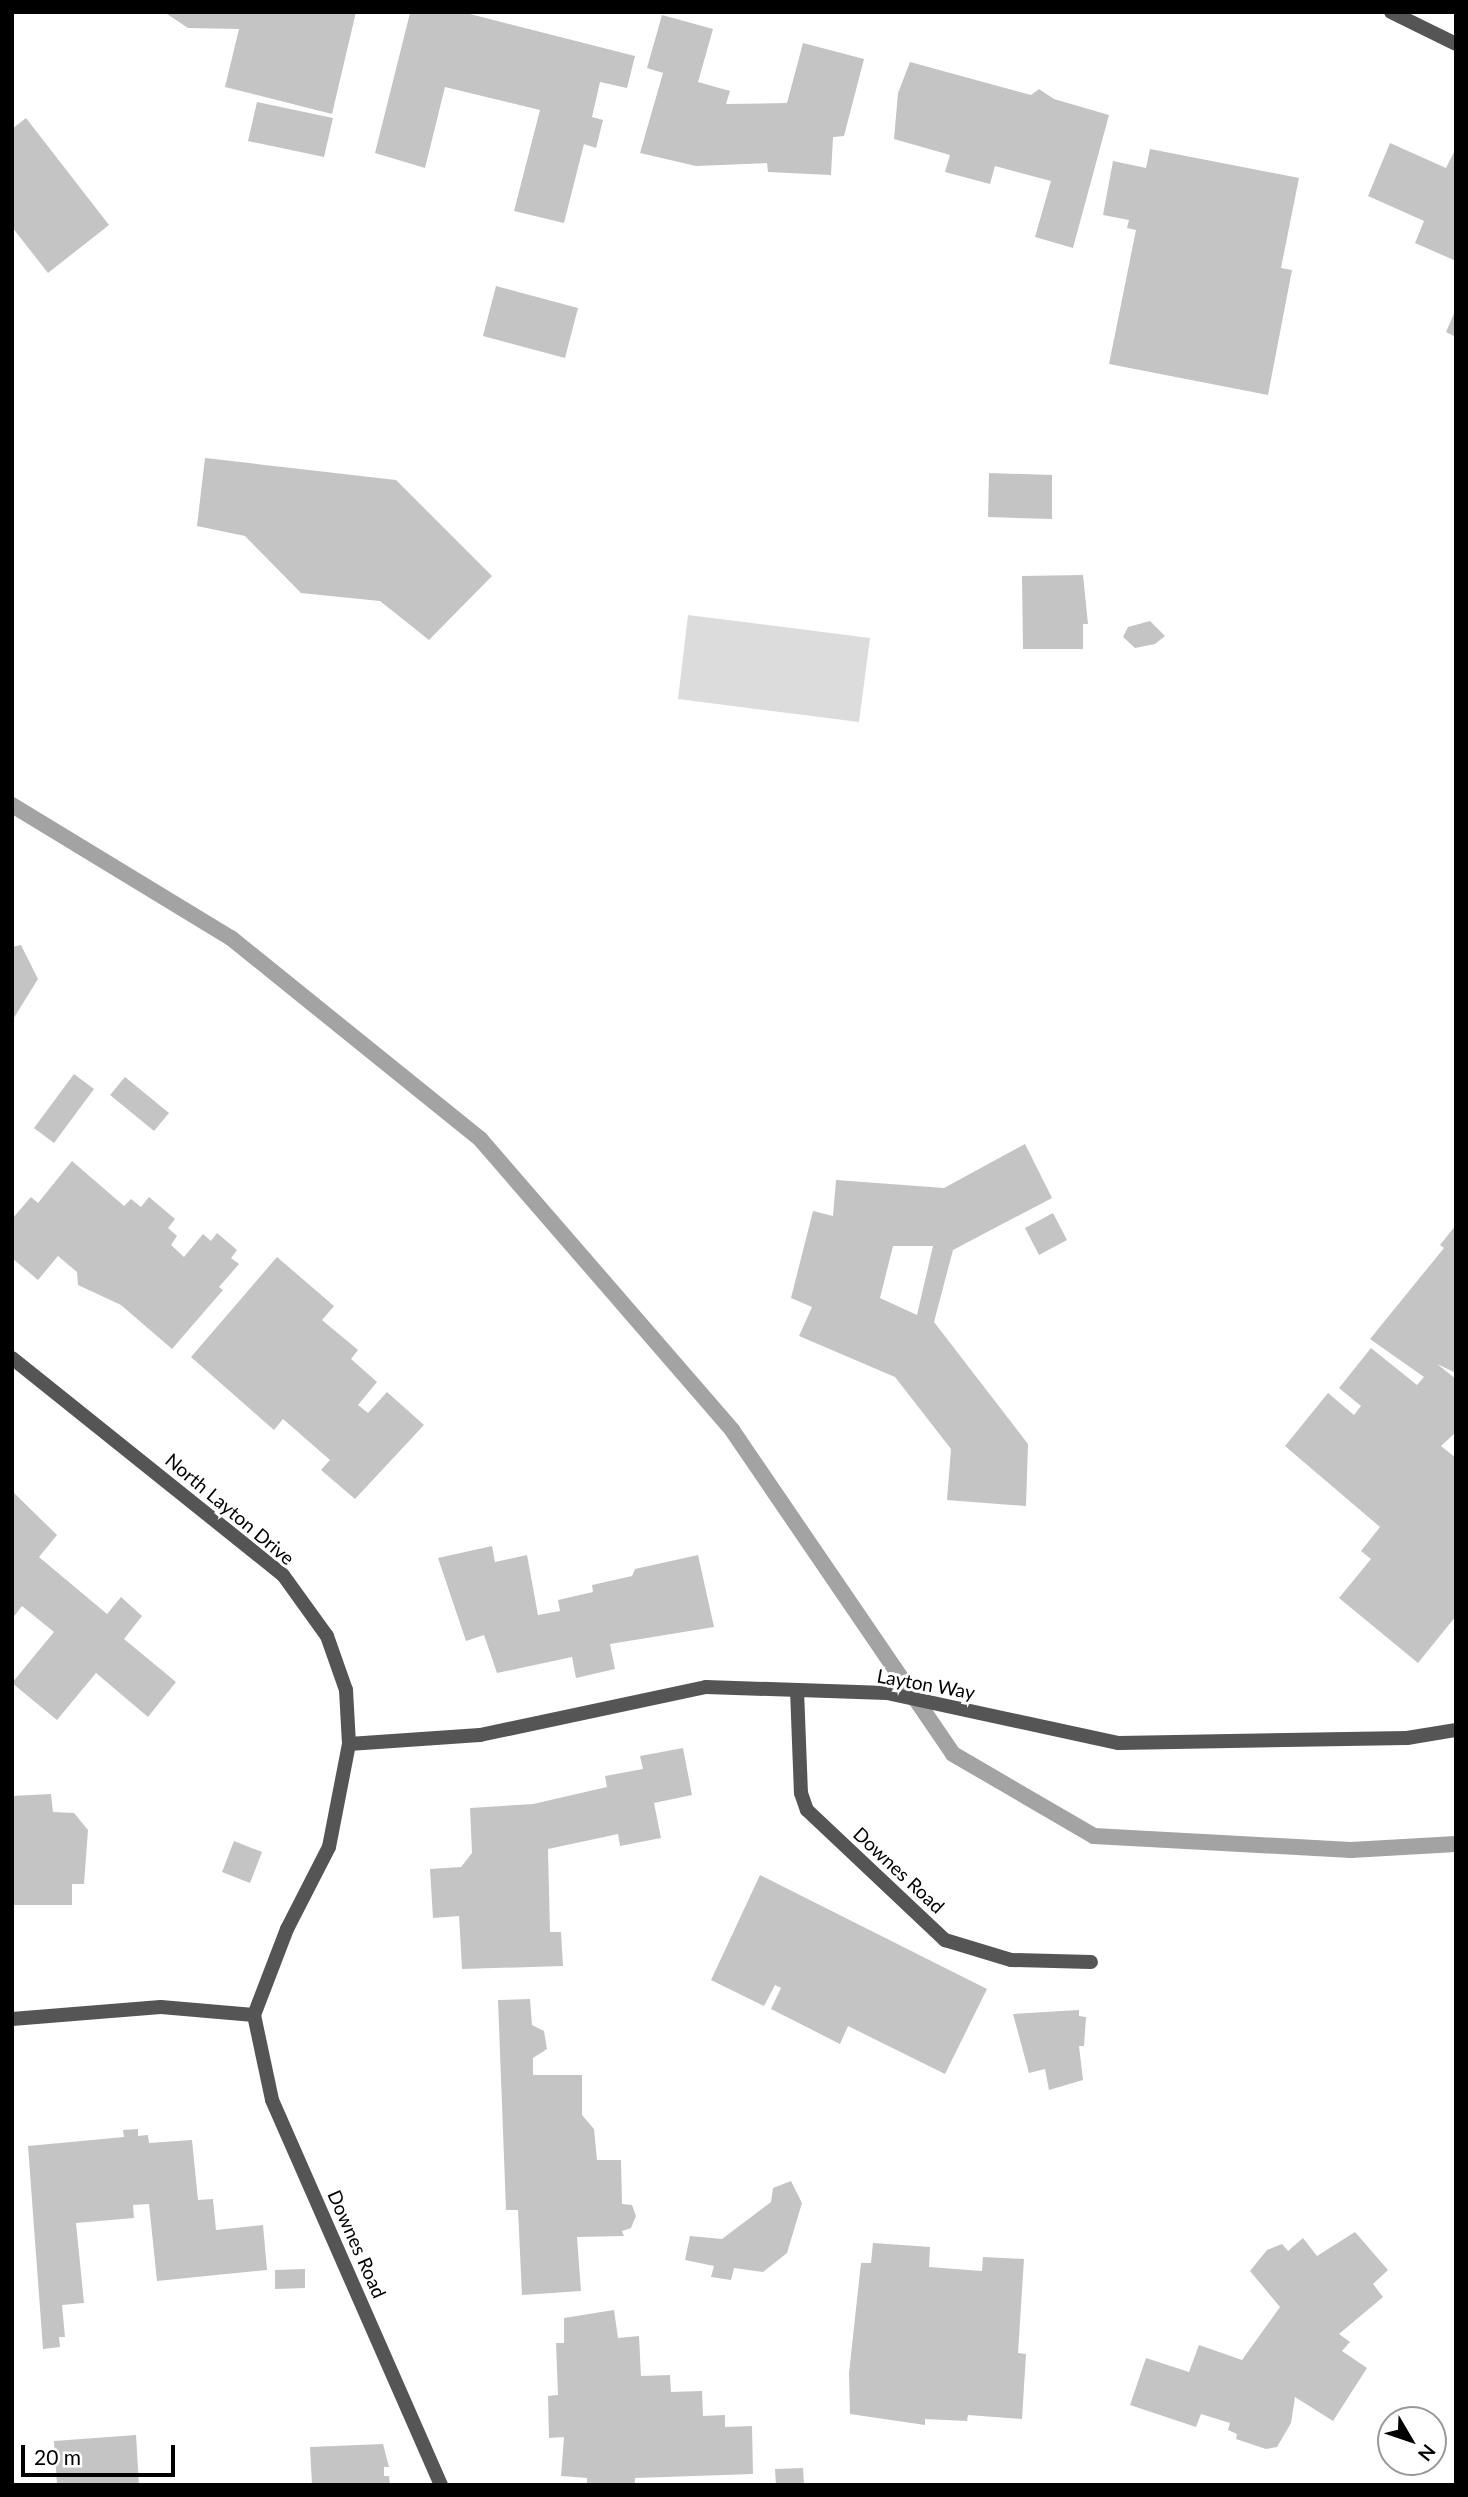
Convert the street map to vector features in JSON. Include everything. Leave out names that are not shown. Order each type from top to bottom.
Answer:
[{"type":"street","points":[[1391,12],[1456,44]]},
{"type":"street","name":"North Layton Drive","points":[[12,1358],[282,1575],[327,1636],[346,1690],[349,1744],[329,1847],[287,1929],[254,2015]]},
{"type":"street","name":"Layton Way","points":[[349,1744],[480,1735],[706,1687],[887,1693],[1119,1743],[1407,1738],[1456,1730]]},
{"type":"street","name":"Downes Road","points":[[797,1690],[801,1793],[807,1810],[945,1940],[1011,1960],[1091,1962]]},
{"type":"street","points":[[12,2020],[161,2007],[254,2015]]},
{"type":"street","name":"Downes Road","points":[[254,2015],[272,2100],[441,2485]]},
{"type":"shaded area","points":[[688,615],[870,638],[859,722],[678,699]]},
{"type":"building","points":[[164,12],[356,12],[332,114],[225,87],[239,29],[188,28]]},
{"type":"building","points":[[462,12],[635,56],[627,88],[600,82],[592,117],[603,120],[596,148],[584,144],[564,223],[514,211],[540,110],[445,87],[425,168],[375,153],[410,13]]},
{"type":"building","points":[[662,15],[713,29],[698,82],[730,91],[726,104],[787,103],[803,43],[864,59],[844,136],[833,137],[831,175],[768,172],[767,163],[696,166],[640,153],[663,73],[647,68]]},
{"type":"building","points":[[910,62],[1031,95],[1039,89],[1054,99],[1109,115],[1073,248],[1035,237],[1051,181],[995,166],[990,184],[945,172],[950,155],[894,139],[898,93]]},
{"type":"building","points":[[257,102],[333,118],[324,157],[248,141]]},
{"type":"building","points":[[26,118],[109,225],[48,273],[12,227],[12,129]]},
{"type":"building","points":[[1390,143],[1446,168],[1456,148],[1456,261],[1415,243],[1424,221],[1368,196]]},
{"type":"building","points":[[1150,149],[1299,178],[1281,268],[1292,270],[1268,395],[1109,364],[1136,230],[1127,228],[1129,220],[1103,215],[1113,161],[1146,168]]},
{"type":"building","points":[[496,286],[578,308],[565,358],[483,336]]},
{"type":"building","points":[[1456,309],[1456,337],[1446,332]]},
{"type":"building","points":[[205,458],[396,480],[492,576],[429,640],[380,601],[301,593],[245,536],[197,526]]},
{"type":"building","points":[[989,473],[1052,475],[1052,519],[988,517]]},
{"type":"building","points":[[1083,575],[1088,624],[1083,624],[1083,649],[1023,649],[1022,576]]},
{"type":"building","points":[[1150,621],[1165,636],[1155,644],[1135,648],[1123,637],[1128,627]]},
{"type":"building","points":[[21,945],[38,979],[12,1021],[12,947]]},
{"type":"building","points":[[74,1074],[94,1089],[54,1143],[34,1128]]},
{"type":"building","points":[[125,1077],[169,1113],[154,1131],[110,1095]]},
{"type":"building","points":[[1025,1144],[1052,1198],[953,1250],[934,1322],[1028,1444],[1026,1506],[947,1500],[951,1449],[895,1377],[799,1336],[812,1307],[791,1298],[813,1211],[833,1216],[836,1180],[944,1188]],"holes":[[[893,1246],[933,1246],[917,1315],[880,1298]]]},
{"type":"building","points":[[72,1161],[124,1206],[131,1199],[141,1207],[149,1197],[175,1219],[168,1228],[177,1236],[171,1245],[184,1257],[203,1234],[211,1241],[217,1233],[237,1250],[231,1258],[239,1264],[219,1287],[223,1290],[172,1349],[121,1305],[78,1285],[77,1272],[58,1256],[38,1280],[12,1258],[12,1219],[31,1197],[38,1203]]},
{"type":"building","points":[[1053,1213],[1067,1240],[1039,1255],[1025,1228]]},
{"type":"building","points":[[1456,1225],[1456,1373],[1437,1364],[1456,1379],[1456,1432],[1441,1446],[1456,1458],[1456,1616],[1418,1663],[1339,1598],[1371,1559],[1361,1551],[1380,1527],[1285,1446],[1328,1393],[1354,1415],[1361,1406],[1339,1388],[1371,1348],[1417,1385],[1424,1377],[1370,1339],[1444,1248],[1440,1245]]},
{"type":"building","points":[[277,1257],[334,1306],[322,1320],[358,1350],[351,1359],[377,1382],[358,1405],[368,1413],[387,1392],[424,1425],[355,1499],[321,1470],[330,1460],[283,1419],[274,1430],[191,1357]]},
{"type":"building","points":[[12,1491],[57,1535],[39,1557],[107,1614],[121,1597],[142,1616],[124,1639],[176,1682],[148,1717],[96,1673],[57,1720],[12,1683],[54,1632],[22,1606],[12,1619]]},
{"type":"building","points":[[492,1546],[495,1562],[527,1555],[538,1615],[560,1611],[558,1600],[593,1592],[592,1585],[632,1576],[635,1569],[698,1555],[714,1627],[610,1644],[615,1669],[576,1678],[572,1657],[497,1673],[484,1635],[466,1641],[438,1558]]},
{"type":"building","points":[[683,1748],[692,1795],[654,1803],[661,1838],[620,1846],[618,1834],[548,1849],[550,1932],[561,1932],[563,1966],[462,1969],[459,1916],[433,1918],[430,1869],[461,1867],[472,1853],[470,1808],[533,1804],[607,1787],[605,1776],[643,1769],[640,1756]]},
{"type":"building","points":[[51,1794],[53,1812],[74,1813],[88,1830],[84,1884],[72,1884],[72,1905],[12,1905],[12,1796]]},
{"type":"building","points":[[234,1841],[262,1852],[250,1883],[222,1872]]},
{"type":"building","points":[[760,1875],[987,1989],[945,2074],[848,2026],[840,2044],[771,2009],[781,1988],[775,1985],[764,2006],[711,1980]]},
{"type":"building","points":[[530,1999],[532,2025],[544,2031],[547,2049],[533,2058],[533,2075],[582,2075],[582,2115],[594,2129],[597,2160],[621,2160],[622,2204],[632,2205],[636,2216],[631,2228],[622,2231],[624,2236],[577,2237],[581,2291],[522,2295],[518,2210],[506,2210],[498,2000]]},
{"type":"building","points":[[1079,2010],[1079,2016],[1086,2017],[1084,2046],[1079,2046],[1083,2080],[1049,2090],[1045,2069],[1029,2073],[1013,2014]]},
{"type":"building","points":[[138,2129],[138,2136],[148,2135],[149,2143],[192,2140],[198,2200],[213,2199],[216,2230],[263,2225],[267,2270],[157,2281],[149,2204],[133,2205],[134,2218],[76,2223],[84,2303],[62,2305],[65,2337],[59,2337],[60,2347],[43,2349],[28,2146],[124,2137],[123,2130]]},
{"type":"building","points":[[791,2181],[802,2203],[787,2253],[763,2272],[734,2268],[731,2280],[711,2277],[714,2266],[685,2260],[690,2236],[722,2239],[771,2202],[773,2188]]},
{"type":"building","points":[[1355,2232],[1388,2270],[1373,2284],[1383,2297],[1339,2334],[1350,2342],[1342,2351],[1367,2368],[1333,2421],[1295,2397],[1291,2423],[1277,2447],[1266,2449],[1236,2439],[1237,2434],[1228,2430],[1230,2423],[1201,2414],[1196,2427],[1130,2405],[1146,2358],[1189,2372],[1199,2345],[1242,2360],[1280,2307],[1250,2271],[1267,2250],[1282,2244],[1288,2251],[1303,2238],[1317,2256]]},
{"type":"building","points":[[873,2243],[930,2247],[929,2267],[982,2271],[983,2257],[1024,2259],[1018,2353],[1026,2354],[1022,2419],[968,2415],[967,2421],[925,2419],[925,2425],[850,2414],[849,2373],[861,2263],[871,2263]]},
{"type":"building","points":[[305,2269],[305,2288],[275,2289],[275,2270]]},
{"type":"building","points":[[614,2310],[618,2338],[639,2336],[641,2376],[670,2375],[671,2392],[702,2391],[703,2416],[725,2415],[725,2427],[752,2426],[753,2474],[635,2478],[635,2485],[587,2485],[587,2478],[561,2476],[564,2437],[549,2438],[548,2396],[558,2395],[556,2343],[564,2343],[564,2318]]},
{"type":"building","points":[[136,2435],[139,2485],[57,2485],[54,2441]]},
{"type":"building","points":[[383,2444],[389,2467],[384,2467],[384,2476],[389,2476],[390,2485],[312,2485],[310,2447]]},
{"type":"building","points":[[803,2468],[804,2485],[776,2485],[775,2469]]},
{"type":"waterway","points":[[12,805],[231,938],[481,1140],[732,1430],[953,1754],[1094,1836],[1351,1850],[1456,1844]]}]
